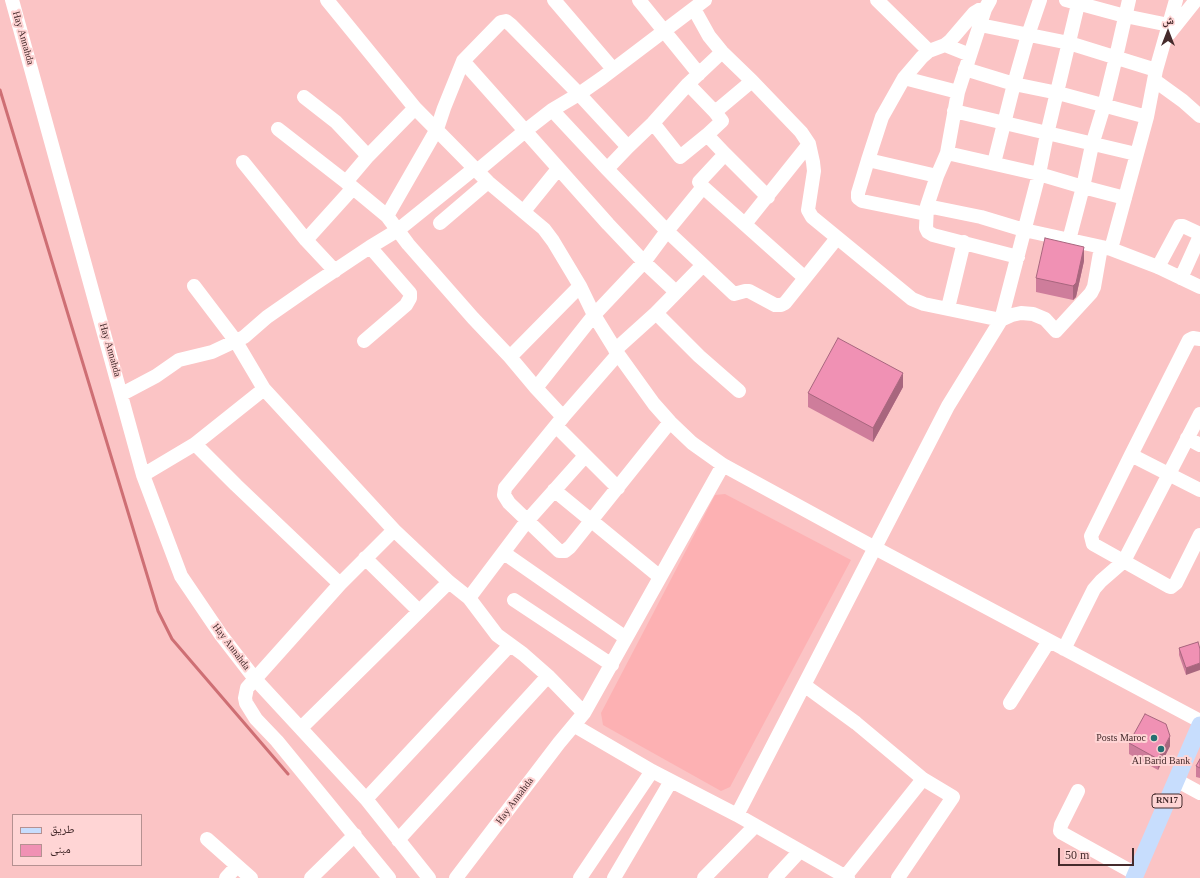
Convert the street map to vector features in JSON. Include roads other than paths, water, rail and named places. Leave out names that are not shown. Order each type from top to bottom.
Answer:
[{"type":"main road","name":"RN17","points":[[1135,876],[1200,724]]},
{"type":"street","name":"Hay Annahda","points":[[12,0],[122,394],[143,475],[181,576],[221,635],[255,679],[366,799],[429,878]]},
{"type":"street","points":[[327,0],[415,108],[488,182],[544,229],[553,241],[580,286],[594,315],[617,352],[654,404],[692,443],[723,465],[874,548],[1200,721]]},
{"type":"street","points":[[554,0],[613,69]]},
{"type":"street","points":[[639,0],[699,74]]},
{"type":"street","points":[[877,0],[929,51]]},
{"type":"street","points":[[994,163],[1014,84],[1040,0]]},
{"type":"street","points":[[1069,240],[1083,187],[1092,144],[1104,106],[1129,0]]},
{"type":"street","points":[[122,394],[156,376],[178,360],[212,352],[244,337],[267,317],[370,247],[398,230],[552,110],[579,94],[700,4],[709,36],[722,52],[752,81],[800,132],[809,144],[814,171],[808,210],[812,217],[912,300],[924,304],[1001,320],[1021,313],[1033,314],[1045,320],[1056,331],[1094,287],[1106,248],[1125,198],[1147,117],[1155,75],[1176,0]]},
{"type":"street","points":[[1167,32],[1196,0]]},
{"type":"street","points":[[737,815],[948,406],[1001,320],[1039,174],[1047,134],[1058,93],[1069,43],[1075,1],[1126,16],[1167,32]]},
{"type":"street","points":[[988,5],[958,92],[947,153],[937,176],[927,210],[926,228],[928,232],[933,235],[1018,257]]},
{"type":"street","points":[[988,5],[974,13],[946,45],[929,51],[922,57],[904,78],[882,117],[858,193],[858,198],[862,201],[981,217],[1024,230],[1106,248],[1158,267],[1200,287]]},
{"type":"street","points":[[387,216],[437,129],[463,61],[501,22],[506,21],[511,25],[579,94],[628,147]]},
{"type":"street","points":[[980,25],[1069,43],[1116,57],[1155,75],[1200,116]]},
{"type":"street","points":[[946,45],[970,54]]},
{"type":"street","points":[[607,169],[653,124],[688,84],[722,52]]},
{"type":"street","points":[[463,61],[558,169],[644,262],[676,292]]},
{"type":"street","points":[[965,69],[1014,84],[1058,93],[1147,117]]},
{"type":"street","points":[[904,78],[958,92]]},
{"type":"street","points":[[715,112],[752,81]]},
{"type":"street","points":[[653,124],[680,157],[722,122],[715,112],[688,84]]},
{"type":"street","points":[[304,97],[336,122],[368,156]]},
{"type":"street","points":[[306,240],[349,185],[368,156],[415,108]]},
{"type":"street","points":[[552,110],[667,231],[731,293],[734,294],[749,291],[775,305],[785,303],[837,238]]},
{"type":"street","points":[[954,111],[1136,154]]},
{"type":"street","points":[[278,129],[387,216],[408,244],[536,388],[585,456],[618,488]]},
{"type":"street","points":[[707,135],[768,197]]},
{"type":"street","points":[[745,224],[809,144]]},
{"type":"street","points":[[947,153],[1039,174],[1125,198]]},
{"type":"street","points":[[725,154],[699,182],[805,278]]},
{"type":"street","points":[[868,160],[937,176]]},
{"type":"street","points":[[243,162],[306,240],[335,271]]},
{"type":"street","points":[[524,211],[558,169]]},
{"type":"street","points":[[440,223],[488,182]]},
{"type":"street","points":[[536,388],[594,315],[644,262],[703,187]]},
{"type":"street","points":[[1158,267],[1180,226],[1183,226],[1200,235],[1181,278]]},
{"type":"street","points":[[948,308],[964,242]]},
{"type":"street","points":[[364,341],[406,305],[410,298],[410,293],[370,247]]},
{"type":"street","points":[[670,422],[570,547],[565,551],[559,551],[509,503],[504,495],[505,488],[617,352],[703,265]]},
{"type":"street","points":[[194,286],[235,340],[264,389],[394,530],[449,582],[469,598],[497,635],[548,676],[584,713]]},
{"type":"street","points":[[510,357],[580,286]]},
{"type":"street","points":[[656,313],[698,356],[739,391]]},
{"type":"street","points":[[1200,339],[1192,338],[1189,340],[1091,536],[1093,544],[1171,587],[1176,583],[1200,535]]},
{"type":"street","points":[[143,475],[195,444],[264,389]]},
{"type":"street","points":[[1064,649],[1094,589],[1100,581],[1124,561],[1169,474],[1194,442],[1200,414]]},
{"type":"street","points":[[195,444],[340,584]]},
{"type":"street","points":[[1131,455],[1200,490]]},
{"type":"street","points":[[469,598],[504,553],[527,520],[585,456]]},
{"type":"street","name":"Hay Annahda","points":[[456,878],[559,743],[575,726],[584,713],[723,465]]},
{"type":"street","points":[[554,490],[660,576]]},
{"type":"street","points":[[255,679],[340,584],[394,530]]},
{"type":"street","points":[[504,553],[626,638]]},
{"type":"street","points":[[366,558],[419,611]]},
{"type":"street","points":[[301,728],[449,582]]},
{"type":"street","points":[[514,600],[612,665]]},
{"type":"street","points":[[1010,703],[1050,641]]},
{"type":"street","points":[[366,799],[510,645]]},
{"type":"street","points":[[398,840],[548,676]]},
{"type":"street","name":"Hay Annahda","points":[[255,679],[245,693],[246,703],[256,719],[278,741],[388,878]]},
{"type":"street","points":[[804,684],[856,723],[923,779],[952,795],[953,799],[925,837],[898,878]]},
{"type":"street","points":[[575,726],[652,771],[737,815],[845,877],[923,779]]},
{"type":"street","points":[[580,878],[652,771]]},
{"type":"street","points":[[1176,780],[1200,793]]},
{"type":"street","points":[[614,878],[671,781]]},
{"type":"street","points":[[1078,791],[1060,826],[1060,831],[1135,876]]},
{"type":"street","points":[[704,878],[755,826]]},
{"type":"street","points":[[311,878],[355,835]]},
{"type":"street","points":[[207,839],[251,878]]},
{"type":"street","points":[[775,878],[800,851]]},
{"type":"street","points":[[226,878],[237,866]]},
{"type":"waterway","points":[[0,90],[158,611],[172,639],[288,774]]},
{"type":"place","name":"Posts Maroc","points":[[1154,738]]},
{"type":"place","name":"Al Barid Bank","points":[[1161,749]]}]
